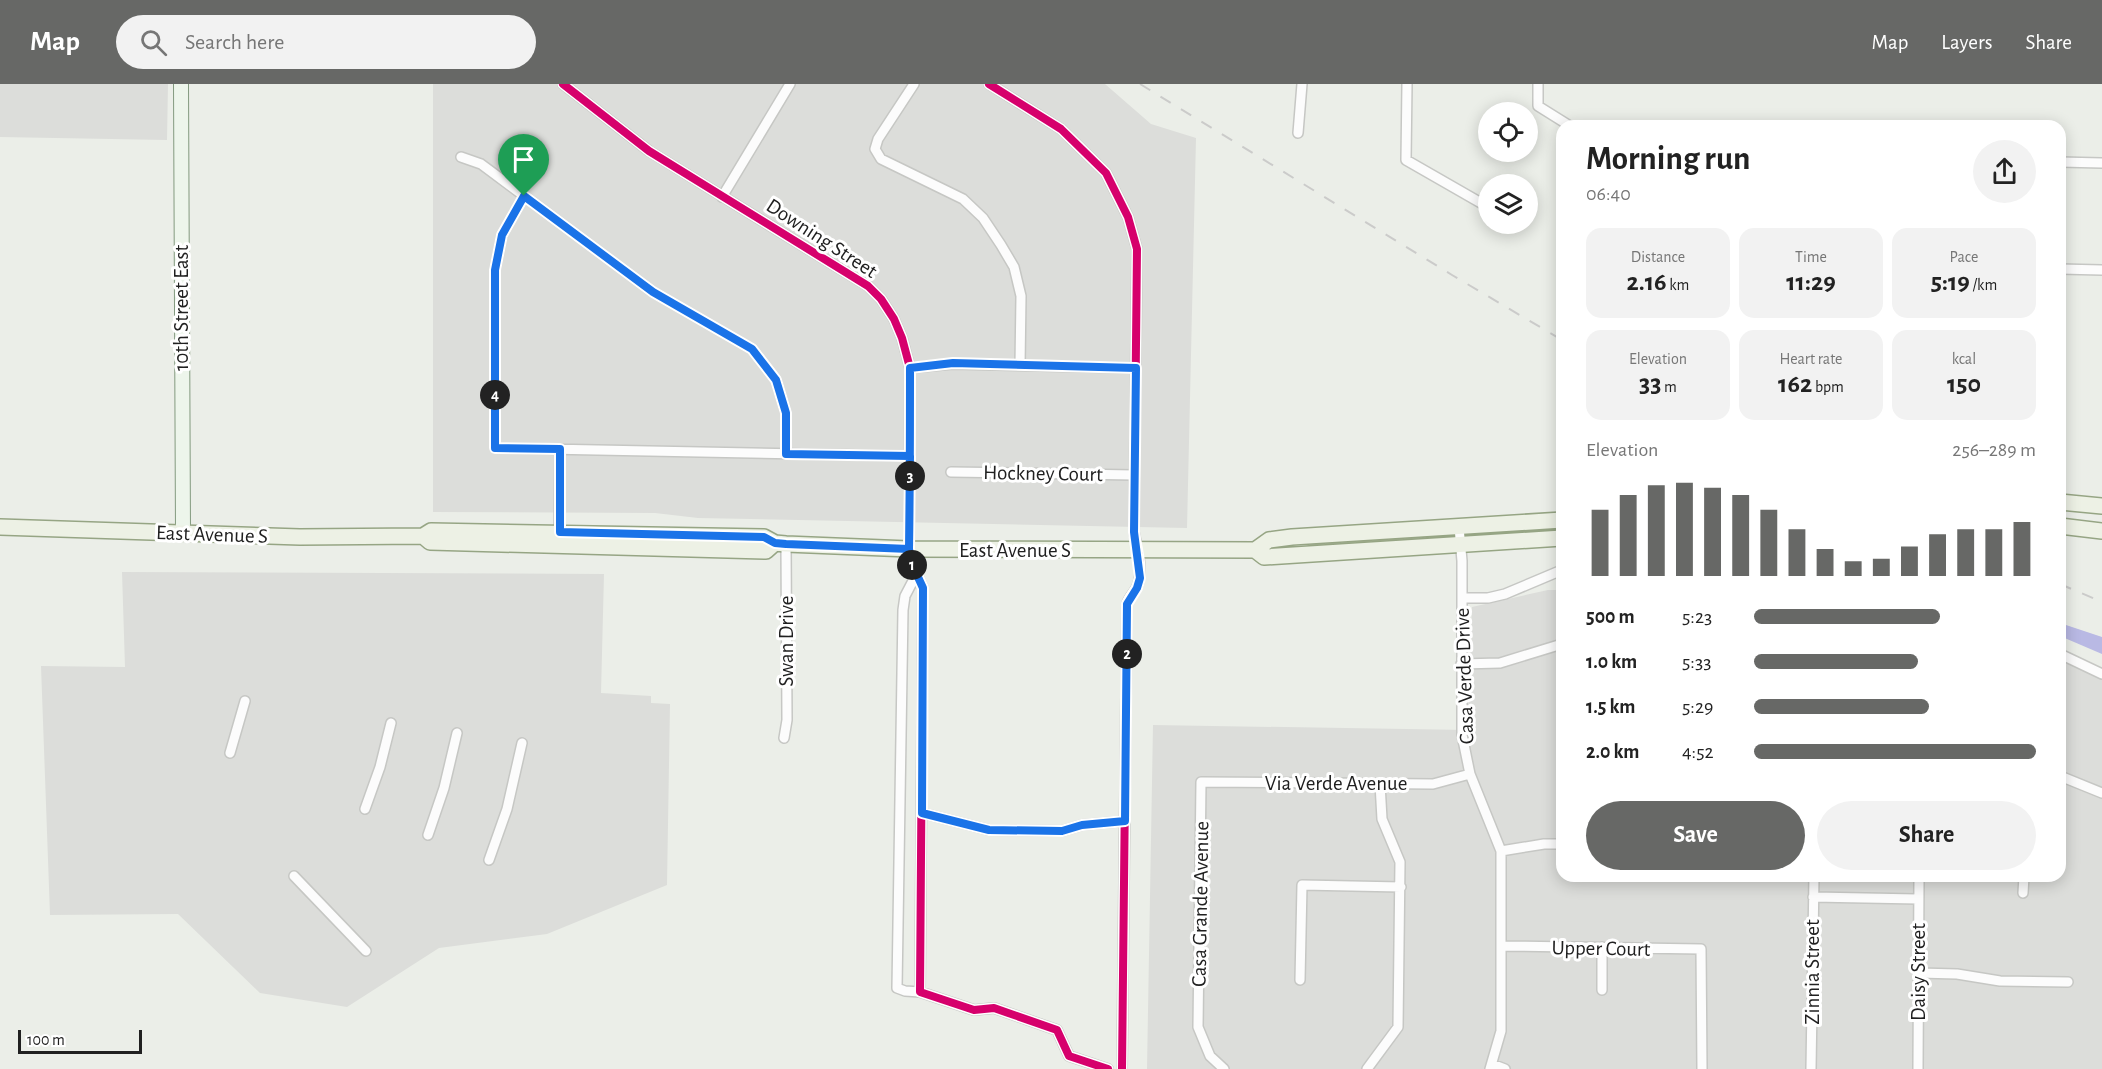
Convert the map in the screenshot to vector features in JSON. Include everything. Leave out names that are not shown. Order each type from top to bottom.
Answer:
[{"type":"main road","name":"10th Street East","points":[[181,84],[183,533]]},
{"type":"main road","points":[[2066,503],[2102,506]]},
{"type":"main road","name":"East Avenue S","points":[[1255,550],[1269,540],[1292,537],[1556,520]]},
{"type":"main road","name":"East Avenue S","points":[[0,527],[300,537],[423,536],[431,531],[560,532],[764,537],[780,544],[909,549],[1255,550],[1264,556],[1556,538]]},
{"type":"main road","points":[[2066,527],[2102,531]]},
{"type":"main road","name":"East Avenue S","points":[[423,536],[430,542],[766,551],[780,544]]},
{"type":"street","name":"Downing Street","points":[[562,84],[649,151],[868,286],[894,319],[902,338],[910,368],[909,549],[916,575],[923,588],[920,992]]},
{"type":"street","points":[[914,84],[878,138],[875,149],[882,159],[963,199],[983,218],[1014,267],[1021,296],[1020,365]]},
{"type":"street","points":[[989,84],[1061,129],[1106,173],[1128,218],[1137,249],[1134,532],[1140,578],[1127,604],[1122,1069]]},
{"type":"street","points":[[1298,133],[1302,84]]},
{"type":"street","points":[[1407,84],[1406,160],[1478,201]]},
{"type":"street","points":[[1538,84],[1538,106],[1560,120]]},
{"type":"street","points":[[722,197],[788,85]]},
{"type":"street","points":[[461,157],[481,164],[653,292],[752,349],[776,380],[786,413],[786,454]]},
{"type":"street","points":[[2066,162],[2102,163]]},
{"type":"street","points":[[524,196],[502,235],[495,270],[495,448],[910,456]]},
{"type":"street","points":[[2066,269],[2102,270]]},
{"type":"street","points":[[910,368],[953,363],[1136,368]]},
{"type":"street","points":[[496,544],[516,537],[557,538],[560,532],[560,449]]},
{"type":"street","name":"Hockney Court","points":[[951,472],[1134,475]]},
{"type":"street","name":"Casa Verde Drive","points":[[1459,527],[1462,598],[1462,735],[1470,774],[1501,851],[1501,1031],[1491,1067]]},
{"type":"street","name":"Swan Drive","points":[[780,544],[786,720],[784,738]]},
{"type":"street","points":[[1462,598],[1505,594],[1556,573]]},
{"type":"street","points":[[916,575],[905,596],[903,610],[897,988],[920,992],[974,1010],[994,1008],[1057,1030],[1069,1056],[1108,1069]]},
{"type":"street","points":[[1461,664],[1500,663],[1556,646]]},
{"type":"street","points":[[2066,657],[2102,674]]},
{"type":"street","points":[[230,753],[245,701]]},
{"type":"street","points":[[365,809],[380,767],[391,723]]},
{"type":"street","points":[[428,835],[444,788],[457,733]]},
{"type":"street","points":[[489,860],[507,809],[522,743]]},
{"type":"street","name":"Via Verde Avenue","points":[[1201,782],[1433,784],[1470,774]]},
{"type":"street","points":[[2066,778],[2102,793]]},
{"type":"street","name":"Casa Grande Avenue","points":[[1201,782],[1198,1027],[1210,1056],[1224,1069]]},
{"type":"street","points":[[1367,1069],[1398,1027],[1400,862],[1382,819],[1380,784]]},
{"type":"street","points":[[922,813],[989,830],[1062,831],[1082,825],[1125,821]]},
{"type":"street","points":[[1501,851],[1556,844]]},
{"type":"street","points":[[294,876],[366,951]]},
{"type":"street","name":"Zinnia Street","points":[[1811,1069],[1814,882]]},
{"type":"street","name":"Daisy Street","points":[[1918,1069],[1919,882]]},
{"type":"street","points":[[2023,893],[2024,882]]},
{"type":"street","points":[[1300,980],[1302,885],[1401,886]]},
{"type":"street","points":[[1813,897],[1918,899]]},
{"type":"street","name":"Upper Court","points":[[1502,946],[1701,949],[1702,1069]]},
{"type":"street","points":[[1602,947],[1602,990]]},
{"type":"street","points":[[1919,973],[1957,974],[2000,981],[2068,982]]},
{"type":"street","points":[[1491,1067],[1505,1069]]},
{"type":"shaded area","points":[[0,84],[168,84],[167,140],[0,137]]},
{"type":"shaded area","points":[[433,84],[1105,84],[1151,124],[1196,138],[1187,528],[698,518],[655,513],[433,512]]},
{"type":"shaded area","points":[[122,572],[604,574],[601,693],[651,696],[651,703],[670,704],[667,885],[547,934],[439,948],[347,1007],[260,993],[178,914],[50,915],[41,666],[125,667]]},
{"type":"shaded area","points":[[1556,590],[1556,882],[2066,882],[2066,661],[2102,676],[2102,1069],[1147,1069],[1153,725],[1467,730],[1472,607]]},
{"type":"water","points":[[2066,625],[2102,637],[2102,654],[2066,639]]},
{"type":"railway","points":[[1140,84],[1556,336]]},
{"type":"railway","points":[[2066,587],[2102,602]]},
{"type":"cycle path","points":[[563,84],[649,151],[868,286],[881,299],[894,319],[910,368],[909,549],[912,564],[923,588],[920,992],[974,1010],[994,1008],[1057,1030],[1069,1056],[1108,1069]]},
{"type":"cycle path","points":[[989,84],[1061,129],[1106,173],[1128,217],[1137,249],[1134,532],[1140,574],[1137,587],[1127,604],[1122,1069]]},
{"type":"route","points":[[524,196],[502,235],[495,270],[495,448],[560,449],[560,532],[764,537],[775,543],[786,544],[909,549],[909,526],[910,456],[910,368],[953,363],[1136,368],[1134,532],[1140,578],[1127,604],[1125,821],[1082,825],[1062,831],[989,830],[922,813],[923,588],[912,564],[909,549],[910,456],[786,454],[786,413],[776,380],[752,349],[653,292],[524,196]]}]
